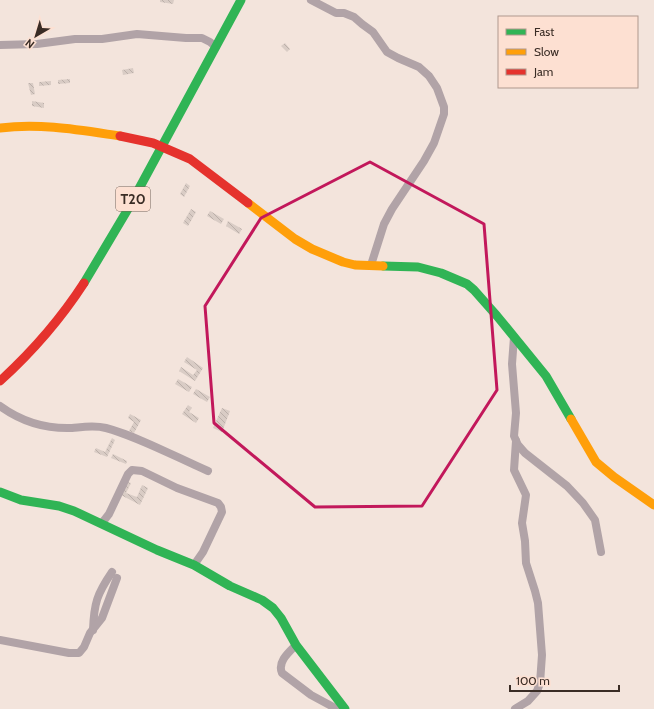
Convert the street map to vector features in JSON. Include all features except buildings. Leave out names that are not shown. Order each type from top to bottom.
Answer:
[{"type":"street","name":"T20","points":[[0,381],[44,338],[72,303],[111,239],[241,0]]},
{"type":"street","points":[[311,0],[336,13],[344,13],[354,17],[373,32],[387,52],[419,67],[429,76],[438,88],[444,106],[444,114],[434,143],[384,224],[371,265]]},
{"type":"street","points":[[0,45],[37,44],[75,39],[102,39],[137,34],[202,38],[216,47]]},
{"type":"street","points":[[0,128],[22,125],[74,128],[136,138],[161,146],[190,159],[279,228],[312,249],[343,262],[355,265],[418,267],[461,280],[474,290],[546,376],[596,462],[614,477],[654,505]]},
{"type":"street","points":[[514,337],[512,364],[516,406],[514,429],[516,441],[514,470],[527,499],[522,523],[526,541],[526,563],[536,591],[538,603],[542,655],[540,683],[537,691],[528,701],[515,709]]},
{"type":"street","points":[[0,406],[27,422],[43,426],[67,428],[94,426],[105,428],[128,436],[208,471]]},
{"type":"street","points":[[516,441],[525,453],[567,486],[583,503],[595,520],[600,552]]},
{"type":"street","points":[[102,523],[109,514],[128,474],[132,470],[151,474],[188,493],[218,503],[222,512],[203,552],[194,565]]},
{"type":"street","points":[[0,492],[32,503],[59,506],[74,511],[157,550],[194,565],[230,586],[262,600],[273,608],[286,626],[296,645],[345,709]]},
{"type":"street","points":[[0,640],[76,654],[82,650],[88,637],[102,618],[114,575],[99,591],[96,600],[93,630]]},
{"type":"street","points":[[296,645],[281,664],[280,669],[282,673],[311,695],[337,709]]},
{"type":"highlighted area","points":[[370,162],[484,224],[497,390],[422,506],[315,507],[214,423],[205,306],[261,218]]},
{"type":"traffic: fast","points":[[84,283],[128,209],[241,0]]},
{"type":"traffic: fast","points":[[383,266],[418,267],[441,273],[467,284],[497,316],[546,376],[571,419]]},
{"type":"traffic: fast","points":[[0,492],[21,500],[59,506],[74,511],[157,550],[194,565],[230,586],[262,600],[273,608],[281,618],[296,645],[345,709]]},
{"type":"traffic: slow","points":[[0,128],[30,126],[120,136]]},
{"type":"traffic: slow","points":[[248,203],[295,239],[312,249],[343,262],[355,265],[383,266]]},
{"type":"traffic: slow","points":[[571,419],[596,462],[614,477],[654,505]]},
{"type":"traffic: jam","points":[[120,136],[153,143],[190,159],[248,203]]},
{"type":"traffic: jam","points":[[0,381],[45,335],[84,283]]}]
